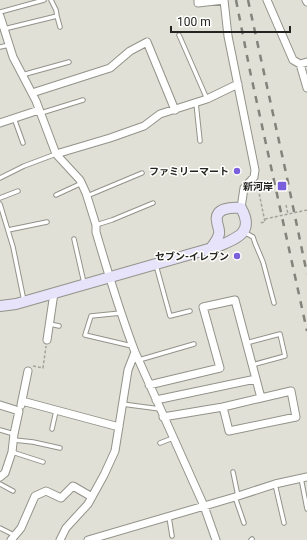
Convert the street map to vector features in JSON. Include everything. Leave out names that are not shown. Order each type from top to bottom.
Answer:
[{"type":"street","points":[[0,306],[24,302],[220,246],[247,228],[246,217],[241,208],[244,188],[254,177],[255,173],[228,36],[224,0],[198,3],[198,0]]},
{"type":"street","points":[[266,0],[293,60],[304,63],[307,88]]},
{"type":"street","points":[[0,16],[13,57],[32,93],[56,154],[82,183],[96,225],[96,232],[120,313],[134,350],[172,438],[204,506],[216,540]]},
{"type":"street","points":[[32,93],[110,68],[130,51],[147,42],[175,110]]},
{"type":"street","points":[[56,154],[144,126],[160,114],[207,99],[238,84]]},
{"type":"street","points":[[1,120],[40,112]]},
{"type":"street","points":[[211,248],[217,238],[222,234],[216,219],[217,215],[225,209],[234,207],[241,208]]},
{"type":"street","points":[[48,340],[54,293]]},
{"type":"street","points":[[149,385],[220,368],[203,308],[235,300],[261,398]]},
{"type":"street","points":[[60,540],[66,528],[88,504],[115,451],[128,370],[134,350]]},
{"type":"street","points":[[0,476],[5,473],[12,452],[28,371]]},
{"type":"street","points":[[156,400],[256,380]]},
{"type":"street","points":[[163,417],[223,407],[291,391],[296,417],[229,431],[223,407]]},
{"type":"street","points":[[22,401],[119,427]]},
{"type":"street","points":[[0,405],[19,411]]},
{"type":"street","points":[[88,540],[236,497],[275,484],[304,477]]},
{"type":"street","points":[[13,538],[21,528],[35,496],[46,491],[60,498],[73,486],[92,497]]},
{"type":"lane","points":[[0,12],[44,0]]},
{"type":"lane","points":[[51,0],[56,10],[60,27]]},
{"type":"lane","points":[[4,29],[57,16]]},
{"type":"lane","points":[[179,35],[207,99]]},
{"type":"lane","points":[[0,47],[9,45]]},
{"type":"lane","points":[[22,75],[70,62]]},
{"type":"lane","points":[[40,112],[83,100]]},
{"type":"lane","points":[[196,103],[200,141]]},
{"type":"lane","points":[[14,118],[23,143]]},
{"type":"lane","points":[[0,178],[24,166],[56,154]]},
{"type":"lane","points":[[87,196],[142,173]]},
{"type":"lane","points":[[56,195],[82,183]]},
{"type":"lane","points":[[0,198],[18,192]]},
{"type":"lane","points":[[96,225],[153,203]]},
{"type":"lane","points":[[0,204],[13,247],[24,302]]},
{"type":"lane","points":[[8,230],[47,222]]},
{"type":"lane","points":[[237,236],[252,237],[263,262],[274,303]]},
{"type":"lane","points":[[74,239],[85,285]]},
{"type":"lane","points":[[156,264],[170,316],[190,311]]},
{"type":"lane","points":[[120,313],[91,316],[85,335],[134,350]]},
{"type":"lane","points":[[50,324],[59,326]]},
{"type":"lane","points":[[246,343],[280,334],[285,356],[252,365]]},
{"type":"lane","points":[[139,360],[194,344]]},
{"type":"lane","points":[[122,404],[160,409]]},
{"type":"lane","points":[[52,429],[56,410]]},
{"type":"lane","points":[[0,430],[14,437],[60,448]]},
{"type":"lane","points":[[160,443],[172,438]]},
{"type":"lane","points":[[12,452],[43,462]]},
{"type":"lane","points":[[233,472],[236,497],[244,523]]},
{"type":"lane","points":[[304,477],[307,509]]},
{"type":"lane","points":[[0,484],[13,491]]},
{"type":"lane","points":[[275,484],[284,523]]},
{"type":"lane","points":[[169,516],[172,536]]},
{"type":"lane","points":[[0,528],[13,538]]},
{"type":"path","points":[[252,189],[258,188],[265,219]]},
{"type":"path","points":[[286,205],[288,214]]},
{"type":"path","points":[[260,223],[265,222],[265,219],[307,210]]},
{"type":"path","points":[[28,371],[29,365],[43,368],[48,340]]},
{"type":"railway","points":[[236,0],[250,71],[307,331]]},
{"type":"railway","points":[[248,0],[307,274]]},
{"type":"place","name":"ファミリーマート","points":[[237,171]]},
{"type":"place","name":"新河岸","points":[[282,186]]},
{"type":"place","name":"セブン-イレブン","points":[[237,256]]}]
